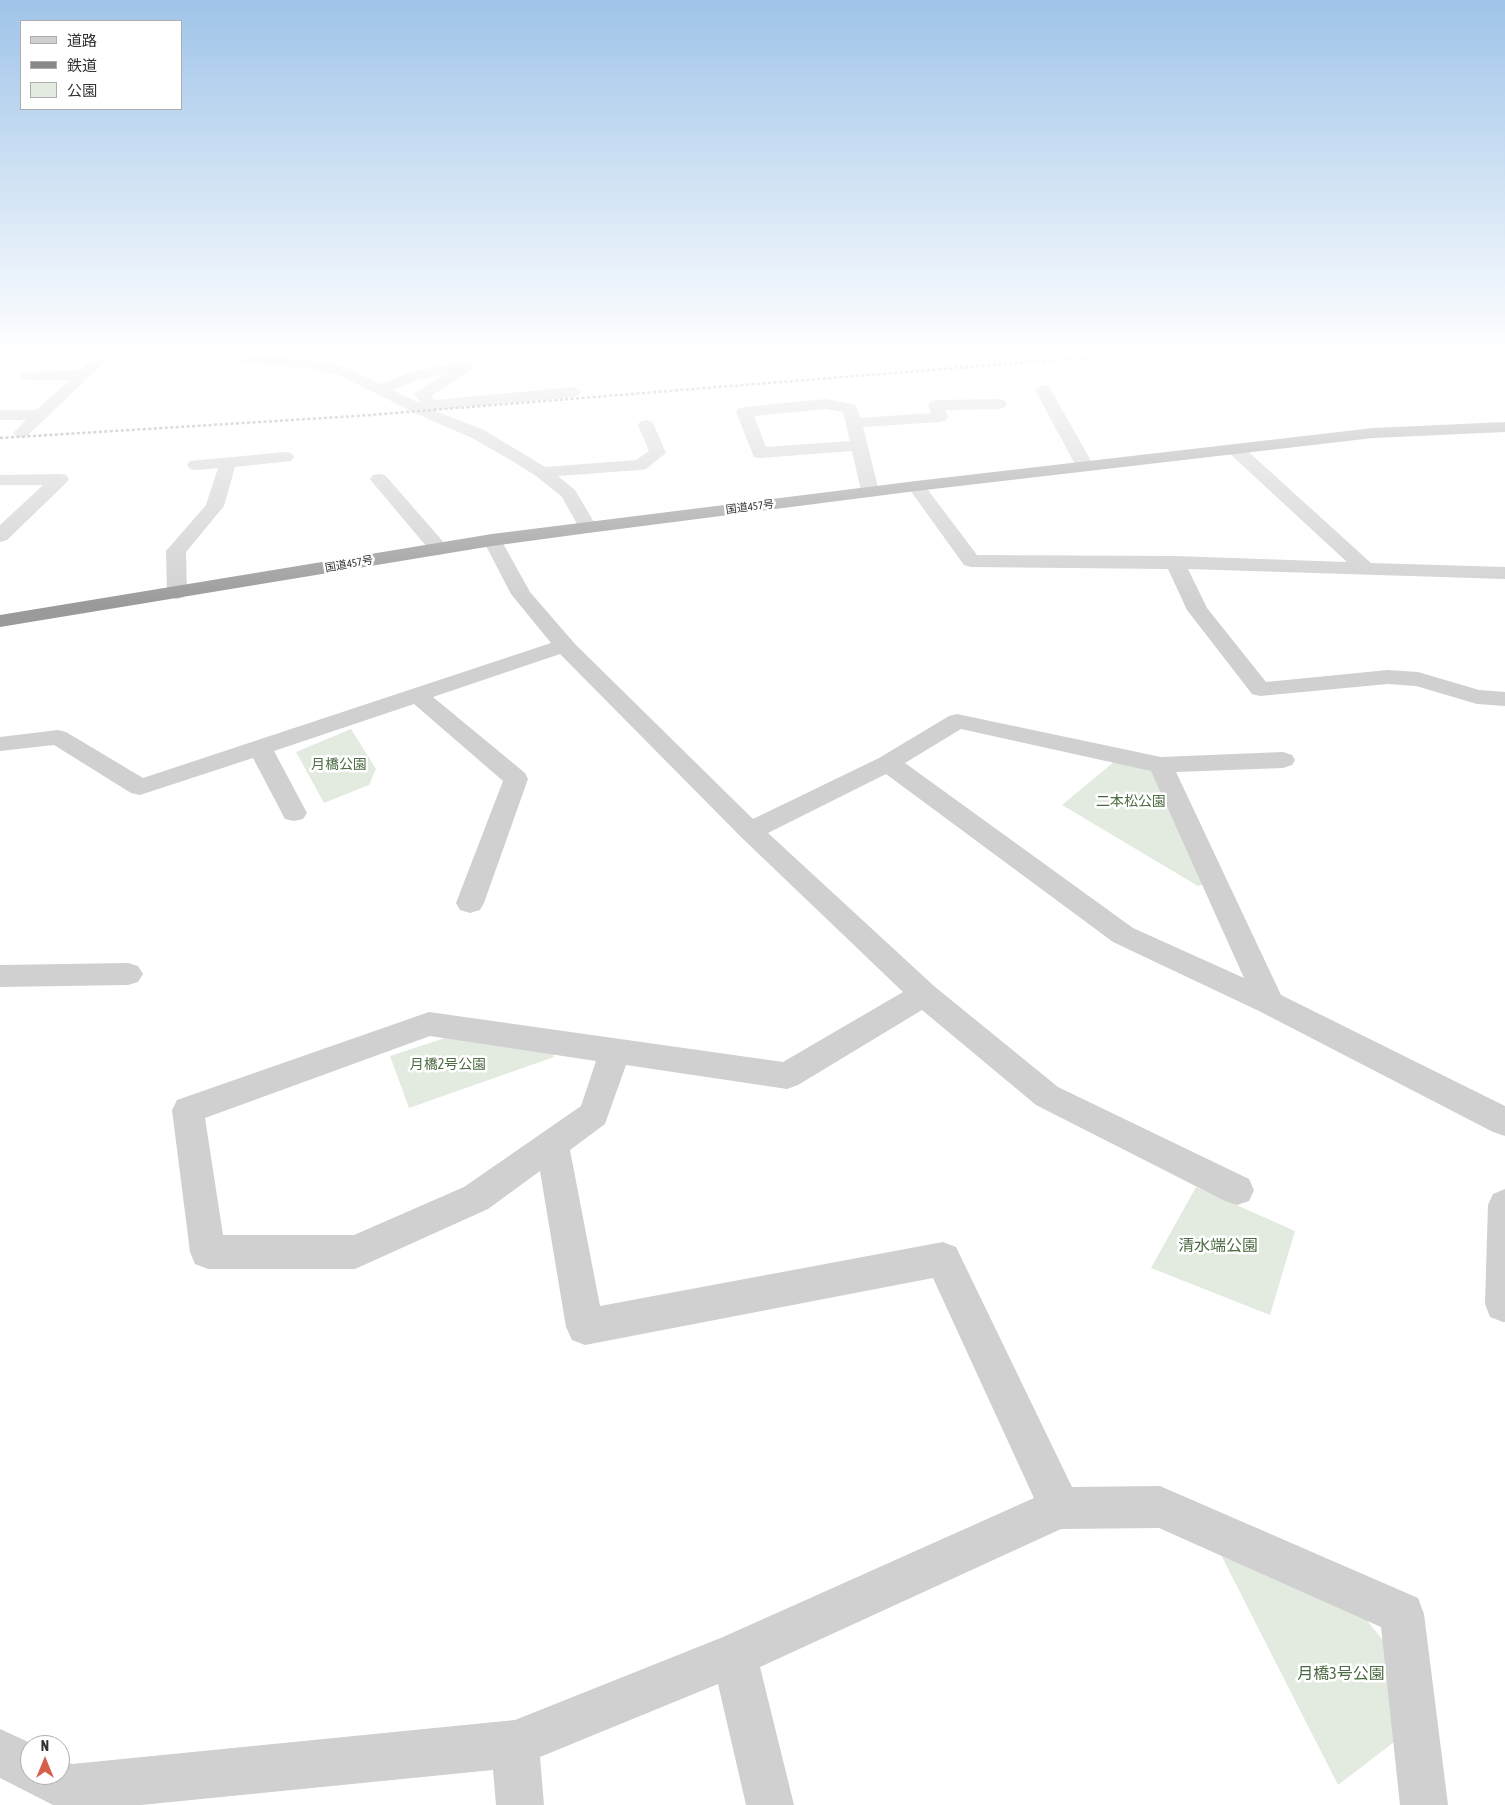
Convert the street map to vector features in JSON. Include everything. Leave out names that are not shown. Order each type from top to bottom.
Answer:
[{"type":"highway","name":"国道457号","points":[[0,621],[492,540],[916,486],[1327,438]]},
{"type":"street","points":[[485,438],[542,472],[569,494],[588,527]]},
{"type":"street","points":[[542,472],[640,465],[658,453],[655,438]]},
{"type":"street","points":[[754,438],[760,453],[858,445]]},
{"type":"street","points":[[856,438],[870,492]]},
{"type":"street","points":[[1070,438],[1085,466]]},
{"type":"street","points":[[1235,449],[1366,569]]},
{"type":"street","points":[[196,465],[285,457]]},
{"type":"street","points":[[177,593],[176,552],[214,506],[228,462]]},
{"type":"street","points":[[0,480],[60,479],[0,536]]},
{"type":"street","points":[[379,479],[439,549]]},
{"type":"street","points":[[916,486],[971,561],[1175,562],[1505,573]]},
{"type":"street","points":[[492,540],[497,546],[521,594],[564,646],[750,831],[924,994],[1048,1096],[1237,1190]]},
{"type":"street","points":[[1175,562],[1197,610],[1260,689],[1388,677],[1418,679],[1477,697],[1505,700]]},
{"type":"street","points":[[0,744],[58,737],[140,787],[564,646]]},
{"type":"street","points":[[417,695],[516,779],[470,903]]},
{"type":"street","points":[[750,831],[888,763],[957,721],[1161,765],[1284,760]]},
{"type":"street","points":[[260,748],[294,813]]},
{"type":"street","points":[[888,763],[1123,935],[1270,1003],[1505,1122]]},
{"type":"street","points":[[1161,765],[1270,1003]]},
{"type":"street","points":[[0,976],[128,974]]},
{"type":"street","points":[[615,1051],[594,1114],[476,1198],[355,1252],[208,1252],[188,1110],[429,1024],[615,1051],[787,1076],[924,994]]},
{"type":"street","points":[[552,1144],[585,1327],[943,1259],[1060,1508]]},
{"type":"street","points":[[1505,1205],[1503,1304],[1505,1304]]},
{"type":"street","points":[[64,1785],[70,1788],[515,1744],[734,1655],[1060,1508],[1160,1507],[1402,1614],[1424,1805]]},
{"type":"street","points":[[734,1655],[770,1805]]},
{"type":"street","points":[[515,1744],[520,1805]]},
{"type":"street","points":[[0,1753],[20,1763]]},
{"type":"green space","name":"月橋公園","points":[[351,729],[376,769],[369,785],[324,803],[296,752]]},
{"type":"green space","name":"二本松公園","points":[[1115,761],[1151,768],[1209,883],[1198,886],[1062,805]]},
{"type":"green space","name":"月橋2号公園","points":[[448,1037],[552,1050],[554,1057],[409,1108],[390,1056]]},
{"type":"green space","name":"清水端公園","points":[[1196,1187],[1295,1231],[1270,1315],[1151,1268]]},
{"type":"green space","name":"月橋3号公園","points":[[1218,1549],[1353,1603],[1393,1653],[1402,1736],[1338,1785]]}]
